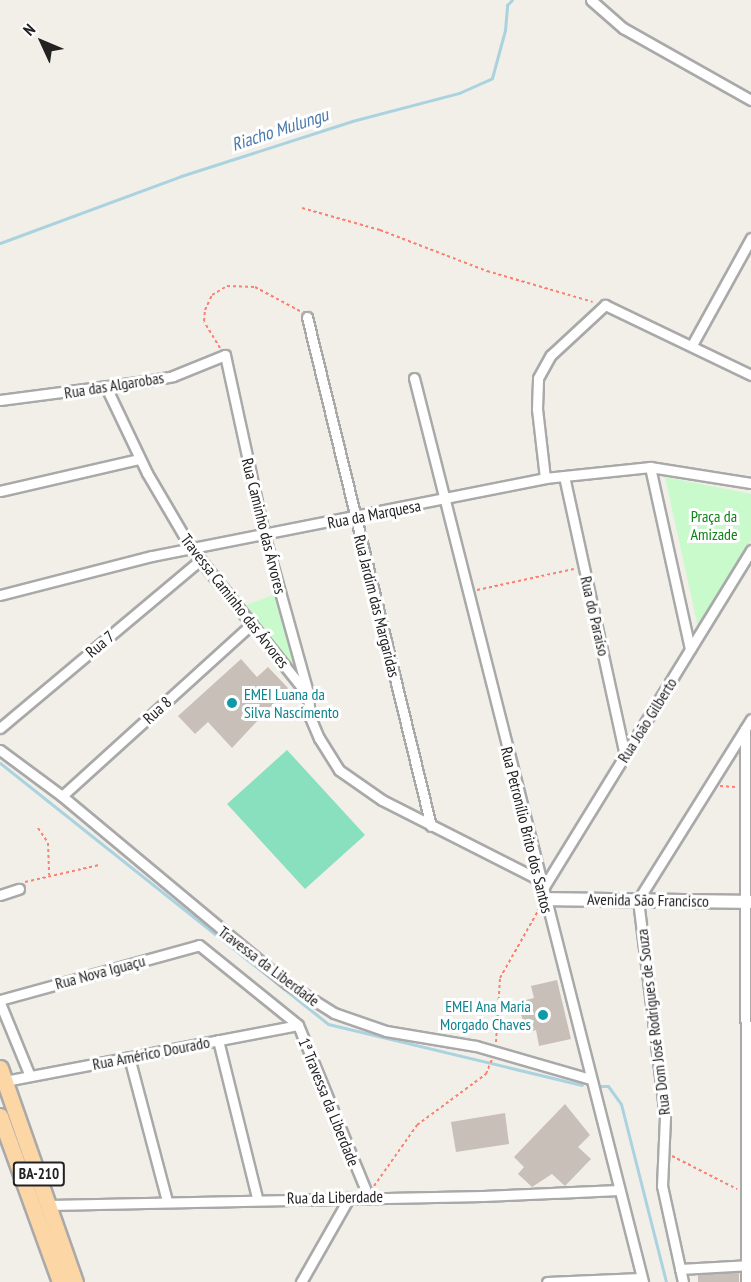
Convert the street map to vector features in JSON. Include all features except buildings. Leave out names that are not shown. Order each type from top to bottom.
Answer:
[{"type":"main road","name":"BA-210","points":[[2,1075],[50,1205],[75,1282]]},
{"type":"main road","name":"BA-210","points":[[0,1116],[7,1150],[60,1282]]},
{"type":"street","points":[[591,0],[623,28],[751,100]]},
{"type":"street","points":[[692,345],[751,238]]},
{"type":"street","points":[[545,478],[537,410],[538,378],[551,355],[604,305],[751,375]]},
{"type":"street","name":"Rua Jardim das Margaridas","points":[[307,317],[431,826]]},
{"type":"street","name":"Rua das Algarobas","points":[[0,400],[173,376],[225,355]]},
{"type":"street","name":"Rua Caminho das Árvores","points":[[225,355],[264,534],[308,694]]},
{"type":"street","name":"Rua Petronílio Brito dos Santos","points":[[414,378],[471,591],[542,890],[642,1280]]},
{"type":"street","name":"Travessa Caminho das Árvores","points":[[106,387],[139,459],[191,548],[308,694]]},
{"type":"street","points":[[0,491],[139,459]]},
{"type":"street","points":[[650,467],[690,649]]},
{"type":"street","name":"Rua da Marquesa","points":[[0,595],[191,548],[356,518],[545,478],[650,467],[751,483]]},
{"type":"street","name":"Rua do Paraíso","points":[[564,476],[625,756]]},
{"type":"street","name":"Rua João Gilberto","points":[[542,890],[751,550]]},
{"type":"street","name":"Rua 7","points":[[0,728],[200,560]]},
{"type":"street","name":"Rua 8","points":[[62,796],[252,624]]},
{"type":"street","points":[[308,694],[310,717],[318,738],[339,770],[382,800],[542,890]]},
{"type":"street","points":[[638,900],[751,719]]},
{"type":"street","points":[[745,728],[749,1265],[746,1282]]},
{"type":"street","name":"Travessa da Liberdade","points":[[0,750],[62,796],[145,869],[312,1001],[355,1022],[495,1051],[590,1079]]},
{"type":"street","points":[[0,896],[19,890]]},
{"type":"street","name":"Avenida São Francisco","points":[[542,890],[638,900],[748,902]]},
{"type":"street","name":"Rua Dom José Rodrigues de Souza","points":[[638,900],[666,1153],[663,1186],[683,1282]]},
{"type":"street","name":"Rua Nova Iguaçu","points":[[0,1001],[199,945]]},
{"type":"street","name":"1ª Travessa da Liberdade","points":[[199,945],[298,1025],[368,1196]]},
{"type":"street","points":[[0,1001],[30,1076]]},
{"type":"street","name":"Rua Américo Dourado","points":[[2,1075],[30,1076],[298,1025]]},
{"type":"street","points":[[218,1040],[258,1198]]},
{"type":"street","points":[[129,1057],[167,1201]]},
{"type":"street","name":"Rua da Liberdade","points":[[50,1205],[258,1198],[483,1196],[619,1190]]},
{"type":"street","points":[[301,1282],[349,1198]]},
{"type":"street","points":[[680,1269],[749,1265]]},
{"type":"street","points":[[547,1282],[642,1280]]},
{"type":"path","points":[[302,208],[380,230],[487,271],[604,305]]},
{"type":"path","points":[[225,355],[204,321],[212,295],[226,286],[255,287],[279,296],[307,317]]},
{"type":"path","points":[[471,591],[584,567]]},
{"type":"path","points":[[708,786],[747,787]]},
{"type":"path","points":[[38,828],[48,843],[50,875]]},
{"type":"path","points":[[19,890],[27,880],[99,865]]},
{"type":"path","points":[[368,1196],[383,1169],[428,1113],[486,1074],[495,1051],[500,1026],[496,1000],[500,978],[542,890]]},
{"type":"path","points":[[666,1153],[747,1194]]},
{"type":"green space","name":"Praça da Amizade","points":[[665,477],[751,494],[751,540],[698,627]]},
{"type":"green space","points":[[275,594],[299,677],[246,605]]},
{"type":"green space","points":[[287,750],[365,835],[305,889],[227,804]]},
{"type":"waterway","name":"Riacho Mulungu","points":[[0,243],[181,176],[352,121],[459,93],[492,78],[505,30],[507,5],[512,0]]},
{"type":"waterway","points":[[0,763],[328,1024],[582,1085]]},
{"type":"waterway","points":[[601,1086],[608,1086],[621,1104],[666,1282]]},
{"type":"place","name":"EMEI Luana da Silva Nascimento","points":[[232,703]]},
{"type":"place","name":"EMEI Ana Maria Morgado Chaves","points":[[543,1015]]}]
